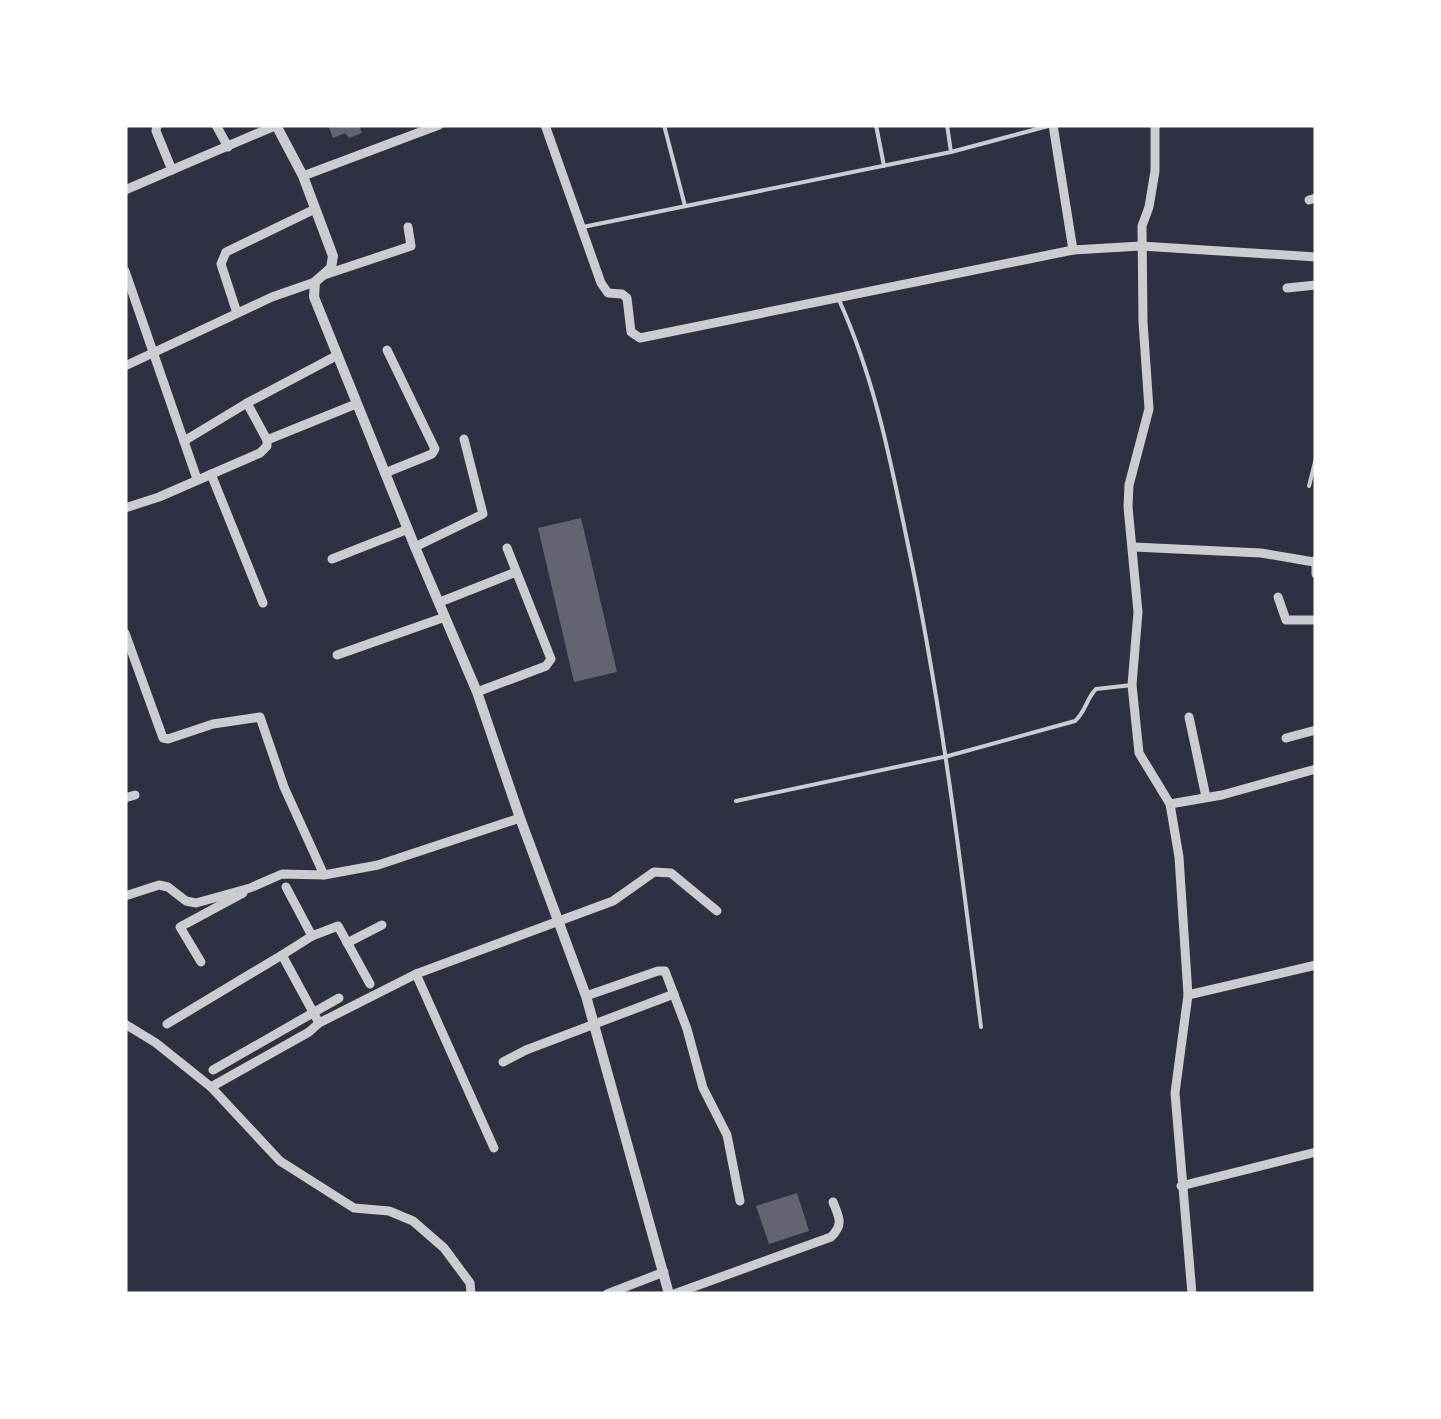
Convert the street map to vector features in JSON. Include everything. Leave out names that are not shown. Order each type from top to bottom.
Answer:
[{"type":"street","points":[[157,125],[172,170]]},
{"type":"street","points":[[216,125],[228,147]]},
{"type":"street","points":[[125,190],[276,125],[303,176],[334,263],[319,279],[314,297],[477,692],[586,996],[671,1294],[831,1236],[839,1228],[840,1220],[833,1202]]},
{"type":"street","points":[[303,176],[439,125]]},
{"type":"street","points":[[545,125],[604,288],[608,293],[622,294],[630,304],[631,332],[635,336],[839,300],[1073,250],[1141,246],[1316,257]]},
{"type":"street","points":[[1052,125],[1073,250]]},
{"type":"street","points":[[1155,125],[1155,171],[1141,246],[1149,409],[1128,507],[1138,612],[1132,685],[1138,753],[1170,804],[1178,856],[1188,995],[1175,1093],[1192,1294]]},
{"type":"street","points":[[237,313],[221,264],[226,252],[315,208]]},
{"type":"street","points":[[125,366],[237,313],[411,246],[408,227]]},
{"type":"street","points":[[125,271],[197,480]]},
{"type":"street","points":[[1287,288],[1316,284]]},
{"type":"street","points":[[385,473],[432,454],[435,449],[387,350]]},
{"type":"street","points":[[184,440],[336,356]]},
{"type":"street","points":[[125,508],[260,453],[267,440],[247,403]]},
{"type":"street","points":[[267,440],[356,404]]},
{"type":"street","points":[[415,546],[483,514],[464,439]]},
{"type":"street","points":[[211,474],[263,603]]},
{"type":"street","points":[[332,559],[408,529]]},
{"type":"street","points":[[1134,547],[1261,553],[1315,561],[1316,574]]},
{"type":"street","points":[[477,692],[546,666],[551,659],[507,548]]},
{"type":"street","points":[[440,602],[516,572]]},
{"type":"street","points":[[1278,597],[1286,620],[1316,620]]},
{"type":"street","points":[[337,655],[445,618]]},
{"type":"street","points":[[125,633],[163,738],[168,740],[213,724],[260,717],[284,787],[324,875]]},
{"type":"street","points":[[1189,717],[1206,797]]},
{"type":"street","points":[[1286,738],[1316,730]]},
{"type":"street","points":[[1170,804],[1316,769]]},
{"type":"street","points":[[201,962],[180,928],[250,888],[282,874],[324,875],[378,865],[520,818]]},
{"type":"street","points":[[213,1070],[416,974],[613,902],[654,872],[671,872],[717,911]]},
{"type":"street","points":[[125,896],[159,885],[168,886],[186,901],[196,903],[250,888]]},
{"type":"street","points":[[286,887],[312,936]]},
{"type":"street","points":[[167,1024],[312,936],[338,926],[370,984]]},
{"type":"street","points":[[347,944],[382,926]]},
{"type":"street","points":[[211,1087],[316,1028],[316,1018],[282,955]]},
{"type":"street","points":[[1188,995],[1316,965]]},
{"type":"street","points":[[586,996],[665,971],[703,1088],[727,1135],[740,1201]]},
{"type":"street","points":[[416,974],[494,1148]]},
{"type":"street","points":[[503,1062],[674,994]]},
{"type":"street","points":[[316,1018],[339,998]]},
{"type":"street","points":[[125,1024],[211,1087],[280,1161],[354,1208],[389,1211],[413,1220],[444,1248],[470,1283],[471,1294]]},
{"type":"street","points":[[1181,1186],[1316,1152]]},
{"type":"street","points":[[608,1294],[664,1272]]},
{"type":"lane","points":[[664,125],[685,206]]},
{"type":"lane","points":[[876,125],[884,166]]},
{"type":"lane","points":[[947,125],[951,152]]},
{"type":"lane","points":[[584,227],[951,152],[1052,125]]},
{"type":"lane","points":[[839,300],[870,378],[914,572],[948,756],[981,1027]]},
{"type":"lane","points":[[1308,486],[1316,458]]},
{"type":"lane","points":[[736,801],[948,756],[1075,722],[1086,712],[1088,697],[1096,688],[1132,685]]},
{"type":"building","points":[[328,125],[359,125],[362,133],[333,138]]},
{"type":"building","points":[[581,518],[617,672],[574,682],[538,528]]},
{"type":"building","points":[[797,1193],[809,1231],[769,1244],[756,1206]]}]
